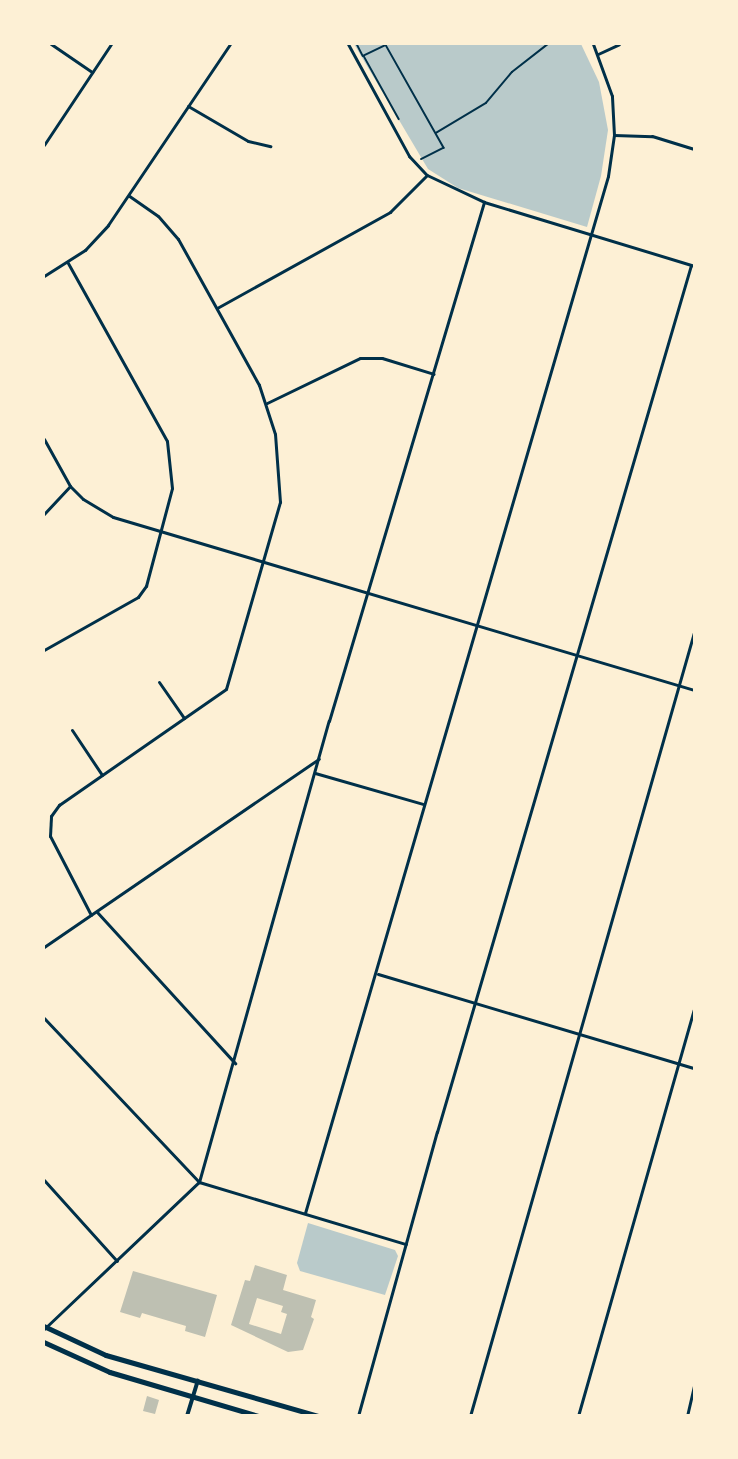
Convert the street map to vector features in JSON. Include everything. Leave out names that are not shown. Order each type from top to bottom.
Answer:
[{"type":"main road","points":[[44,1327],[106,1355],[319,1416]]},
{"type":"main road","points":[[44,1342],[110,1372],[260,1416]]},
{"type":"street","points":[[51,44],[92,72]]},
{"type":"street","points":[[44,145],[111,44]]},
{"type":"street","points":[[44,276],[68,263],[108,225],[230,44]]},
{"type":"street","points":[[348,44],[409,156],[427,175],[484,202],[590,236],[693,265],[475,1004],[358,1416]]},
{"type":"street","points":[[305,1213],[378,974],[423,804],[479,626],[608,176],[614,135],[612,96],[593,44]]},
{"type":"street","points":[[598,54],[619,44]]},
{"type":"street","points":[[188,106],[248,141],[270,146]]},
{"type":"street","points":[[614,135],[652,136],[694,149]]},
{"type":"street","points":[[217,308],[390,212],[427,175]]},
{"type":"street","points":[[91,915],[70,880],[48,825],[60,805],[230,683],[280,502],[280,460],[267,403],[178,239],[158,216],[129,196]]},
{"type":"street","points":[[44,1327],[199,1182],[235,1063],[315,773],[484,202]]},
{"type":"street","points":[[45,650],[138,597],[146,586],[172,488],[167,441],[68,263]]},
{"type":"street","points":[[267,403],[344,362],[360,358],[382,358],[434,374]]},
{"type":"street","points":[[44,438],[70,486],[82,499],[113,517],[694,690]]},
{"type":"street","points":[[44,514],[70,486]]},
{"type":"street","points":[[470,1416],[694,632]]},
{"type":"street","points":[[159,682],[184,718]]},
{"type":"street","points":[[72,730],[102,775]]},
{"type":"street","points":[[44,947],[320,758]]},
{"type":"street","points":[[315,773],[423,804]]},
{"type":"street","points":[[97,912],[235,1063]]},
{"type":"street","points":[[378,974],[694,1068]]},
{"type":"street","points":[[578,1416],[694,1010]]},
{"type":"street","points":[[44,1018],[199,1182],[407,1244]]},
{"type":"street","points":[[44,1180],[117,1261]]},
{"type":"street","points":[[187,1416],[198,1380]]},
{"type":"street","points":[[687,1416],[694,1385]]},
{"type":"path","points":[[357,44],[399,119]]},
{"type":"path","points":[[435,133],[486,103],[512,72],[548,44]]},
{"type":"path","points":[[363,56],[386,45],[444,148],[422,159]]},
{"type":"shaded area","points":[[354,44],[581,44],[599,82],[608,130],[601,176],[587,227],[458,188],[428,169]]},
{"type":"shaded area","points":[[308,1223],[395,1250],[398,1256],[385,1295],[300,1271],[297,1263]]},
{"type":"building","points":[[255,1265],[287,1275],[283,1290],[316,1300],[311,1317],[314,1319],[303,1350],[288,1352],[231,1325],[245,1280],[250,1281]],"holes":[[[257,1298],[283,1306],[281,1312],[287,1314],[281,1334],[249,1324]]]},
{"type":"building","points":[[133,1271],[217,1295],[205,1337],[185,1331],[186,1326],[142,1313],[140,1318],[120,1312]]},
{"type":"building","points":[[147,1396],[159,1400],[155,1414],[143,1411]]}]
